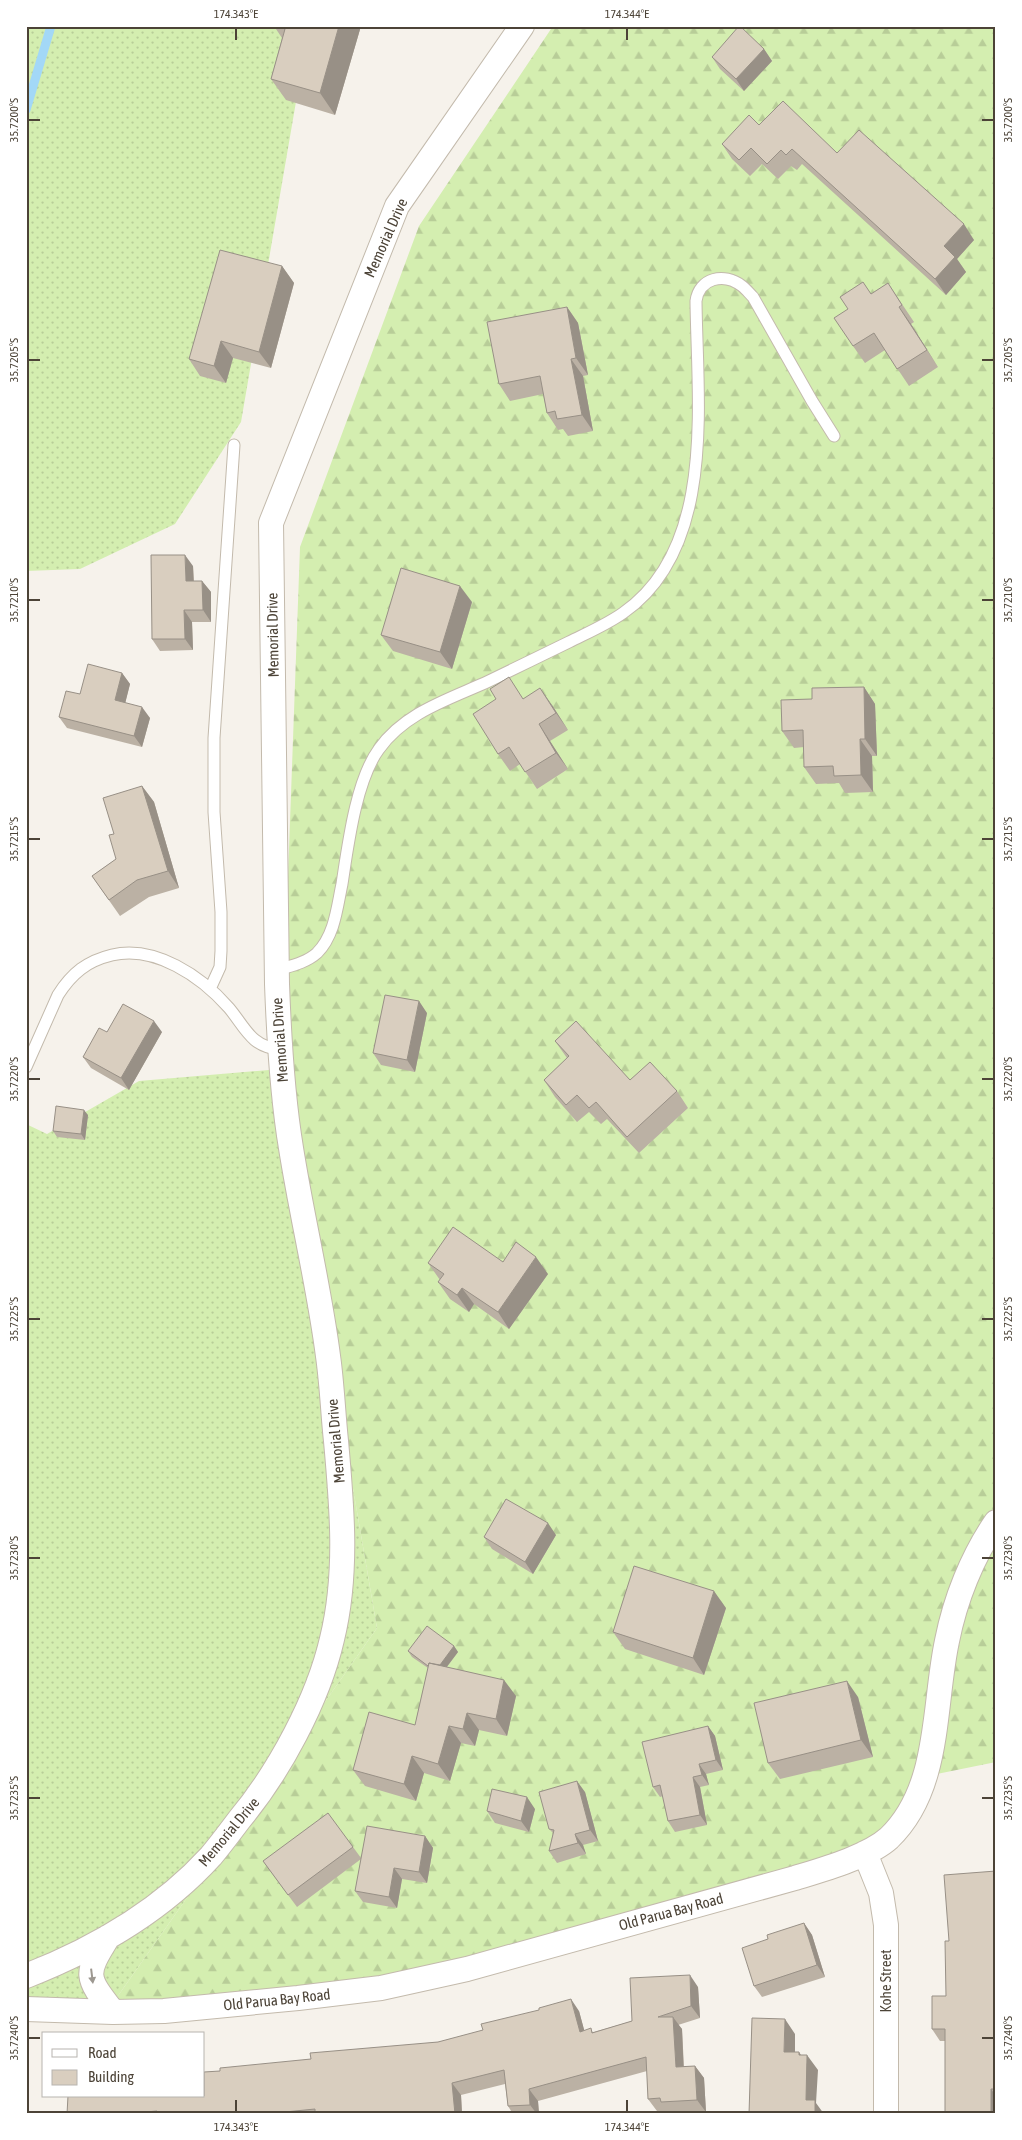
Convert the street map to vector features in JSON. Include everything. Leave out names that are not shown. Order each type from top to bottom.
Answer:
[{"type":"street","name":"Memorial Drive","points":[[26,1976],[108,1938],[144,1915],[179,1887],[210,1856],[261,1794],[303,1718],[320,1680],[332,1639],[339,1596],[343,1548],[340,1481],[328,1356],[291,1147],[279,1049],[272,523],[397,206],[522,26]]},
{"type":"street","name":"Old Parua Bay Road","points":[[26,2009],[113,2012],[164,2011],[381,1988],[467,1969],[785,1881],[865,1853],[887,1840],[902,1824],[913,1806],[931,1750],[947,1641],[953,1618],[974,1560],[996,1522]]},
{"type":"street","name":"Kohe Street","points":[[865,1853],[881,1893],[886,1924],[886,2114]]},
{"type":"street","points":[[108,1938],[92,1963],[91,1976],[94,1987],[113,2012]]},
{"type":"lane","points":[[277,970],[302,962],[316,953],[328,938],[336,913],[363,781],[378,750],[390,735],[405,721],[428,708],[526,664],[605,624],[641,598],[668,565],[678,543],[688,512],[695,469],[698,414],[696,301],[697,293],[706,282],[713,279],[734,281],[753,297],[834,436]]},
{"type":"lane","points":[[210,989],[220,967],[221,951],[214,812],[214,738],[234,445]]},
{"type":"lane","points":[[26,1067],[58,994],[74,974],[93,961],[121,953],[139,953],[152,956],[176,967],[210,989],[258,1044],[266,1048],[279,1049]]},
{"type":"green space","points":[[26,26],[309,26],[241,422],[175,524],[80,569],[26,571]]},
{"type":"green space","points":[[553,26],[996,26],[996,1762],[927,1776],[874,1848],[392,1983],[108,2010],[377,1628],[281,1069],[300,547],[419,226]]},
{"type":"green space","points":[[281,1069],[377,1628],[108,2010],[26,2002],[26,1124],[47,1134],[139,1081]]},
{"type":"building","points":[[277,26],[339,26],[320,93],[271,79],[285,29]]},
{"type":"building","points":[[739,26],[764,49],[736,79],[712,57]]},
{"type":"building","points":[[783,101],[837,153],[859,130],[964,224],[944,246],[955,257],[935,279],[792,149],[786,155],[781,150],[767,164],[751,148],[739,160],[722,144],[749,115],[759,125]]},
{"type":"building","points":[[220,250],[282,266],[259,352],[221,341],[214,366],[189,359]]},
{"type":"building","points":[[863,282],[871,294],[888,283],[902,305],[899,307],[927,350],[897,369],[874,333],[853,346],[834,318],[848,309],[840,297]]},
{"type":"building","points":[[567,307],[576,358],[571,359],[582,415],[557,419],[555,411],[547,413],[540,376],[499,384],[487,322]]},
{"type":"building","points":[[151,555],[185,555],[186,581],[202,581],[203,610],[184,610],[185,639],[152,639]]},
{"type":"building","points":[[401,568],[460,586],[440,652],[381,635]]},
{"type":"building","points":[[88,664],[122,673],[115,700],[142,707],[134,736],[59,717],[66,691],[80,694]]},
{"type":"building","points":[[509,677],[523,699],[540,688],[556,713],[539,724],[556,753],[525,772],[509,747],[498,754],[473,714],[496,699],[490,689]]},
{"type":"building","points":[[864,687],[865,739],[860,739],[861,775],[834,776],[833,766],[804,767],[803,730],[782,731],[781,700],[812,699],[812,688]]},
{"type":"building","points":[[142,786],[168,871],[137,880],[109,900],[92,876],[116,859],[109,835],[114,834],[103,798]]},
{"type":"building","points":[[385,995],[419,1001],[407,1060],[373,1053]]},
{"type":"building","points":[[123,1004],[154,1021],[121,1078],[83,1057],[99,1028],[107,1032]]},
{"type":"building","points":[[576,1021],[630,1080],[650,1062],[677,1091],[627,1137],[596,1102],[589,1108],[577,1095],[566,1105],[544,1080],[569,1056],[555,1041]]},
{"type":"building","points":[[56,1106],[84,1110],[81,1134],[53,1131]]},
{"type":"building","points":[[453,1227],[503,1262],[516,1242],[536,1257],[498,1312],[462,1288],[457,1295],[438,1282],[444,1274],[428,1263]]},
{"type":"building","points":[[506,1499],[548,1523],[525,1562],[484,1537]]},
{"type":"building","points":[[634,1566],[714,1591],[693,1658],[613,1632]]},
{"type":"building","points":[[427,1626],[454,1646],[440,1665],[429,1663],[428,1666],[408,1651]]},
{"type":"building","points":[[429,1663],[504,1680],[496,1719],[467,1713],[463,1729],[449,1726],[438,1764],[412,1756],[404,1784],[353,1770],[369,1712],[415,1725]]},
{"type":"building","points":[[847,1681],[861,1740],[768,1763],[754,1703]]},
{"type":"building","points":[[708,1726],[716,1760],[699,1764],[702,1775],[693,1777],[700,1815],[668,1821],[660,1785],[653,1787],[642,1742]]},
{"type":"building","points":[[577,1781],[590,1830],[575,1834],[578,1843],[549,1851],[554,1830],[549,1829],[539,1792]]},
{"type":"building","points":[[492,1789],[527,1797],[521,1821],[487,1811]]},
{"type":"building","points":[[328,1813],[353,1847],[288,1895],[263,1861]]},
{"type":"building","points":[[367,1826],[425,1836],[419,1872],[394,1868],[389,1897],[355,1891]]},
{"type":"building","points":[[996,1871],[996,2089],[991,2089],[991,2114],[945,2114],[945,2029],[932,2029],[932,1996],[946,1996],[945,1941],[949,1941],[944,1875]]},
{"type":"building","points":[[804,1923],[817,1965],[754,1986],[742,1948],[768,1939],[767,1935]]},
{"type":"building","points":[[690,1975],[691,2006],[658,2017],[673,2017],[676,2067],[695,2066],[697,2100],[661,2102],[660,2098],[648,2099],[646,2057],[529,2089],[530,2105],[508,2106],[504,2070],[452,2083],[455,2114],[315,2114],[315,2109],[265,2114],[158,2114],[157,2111],[123,2114],[67,2114],[68,2098],[205,2098],[205,2072],[220,2071],[220,2068],[311,2059],[310,2053],[438,2042],[483,2030],[481,2024],[539,2010],[539,2008],[571,1999],[580,2032],[591,2028],[592,2033],[632,2021],[630,1978]]},
{"type":"building","points":[[752,2018],[785,2019],[784,2052],[799,2052],[799,2055],[807,2055],[806,2100],[815,2100],[815,2114],[749,2114]]},
{"type":"waterway","points":[[26,110],[51,26]]}]
